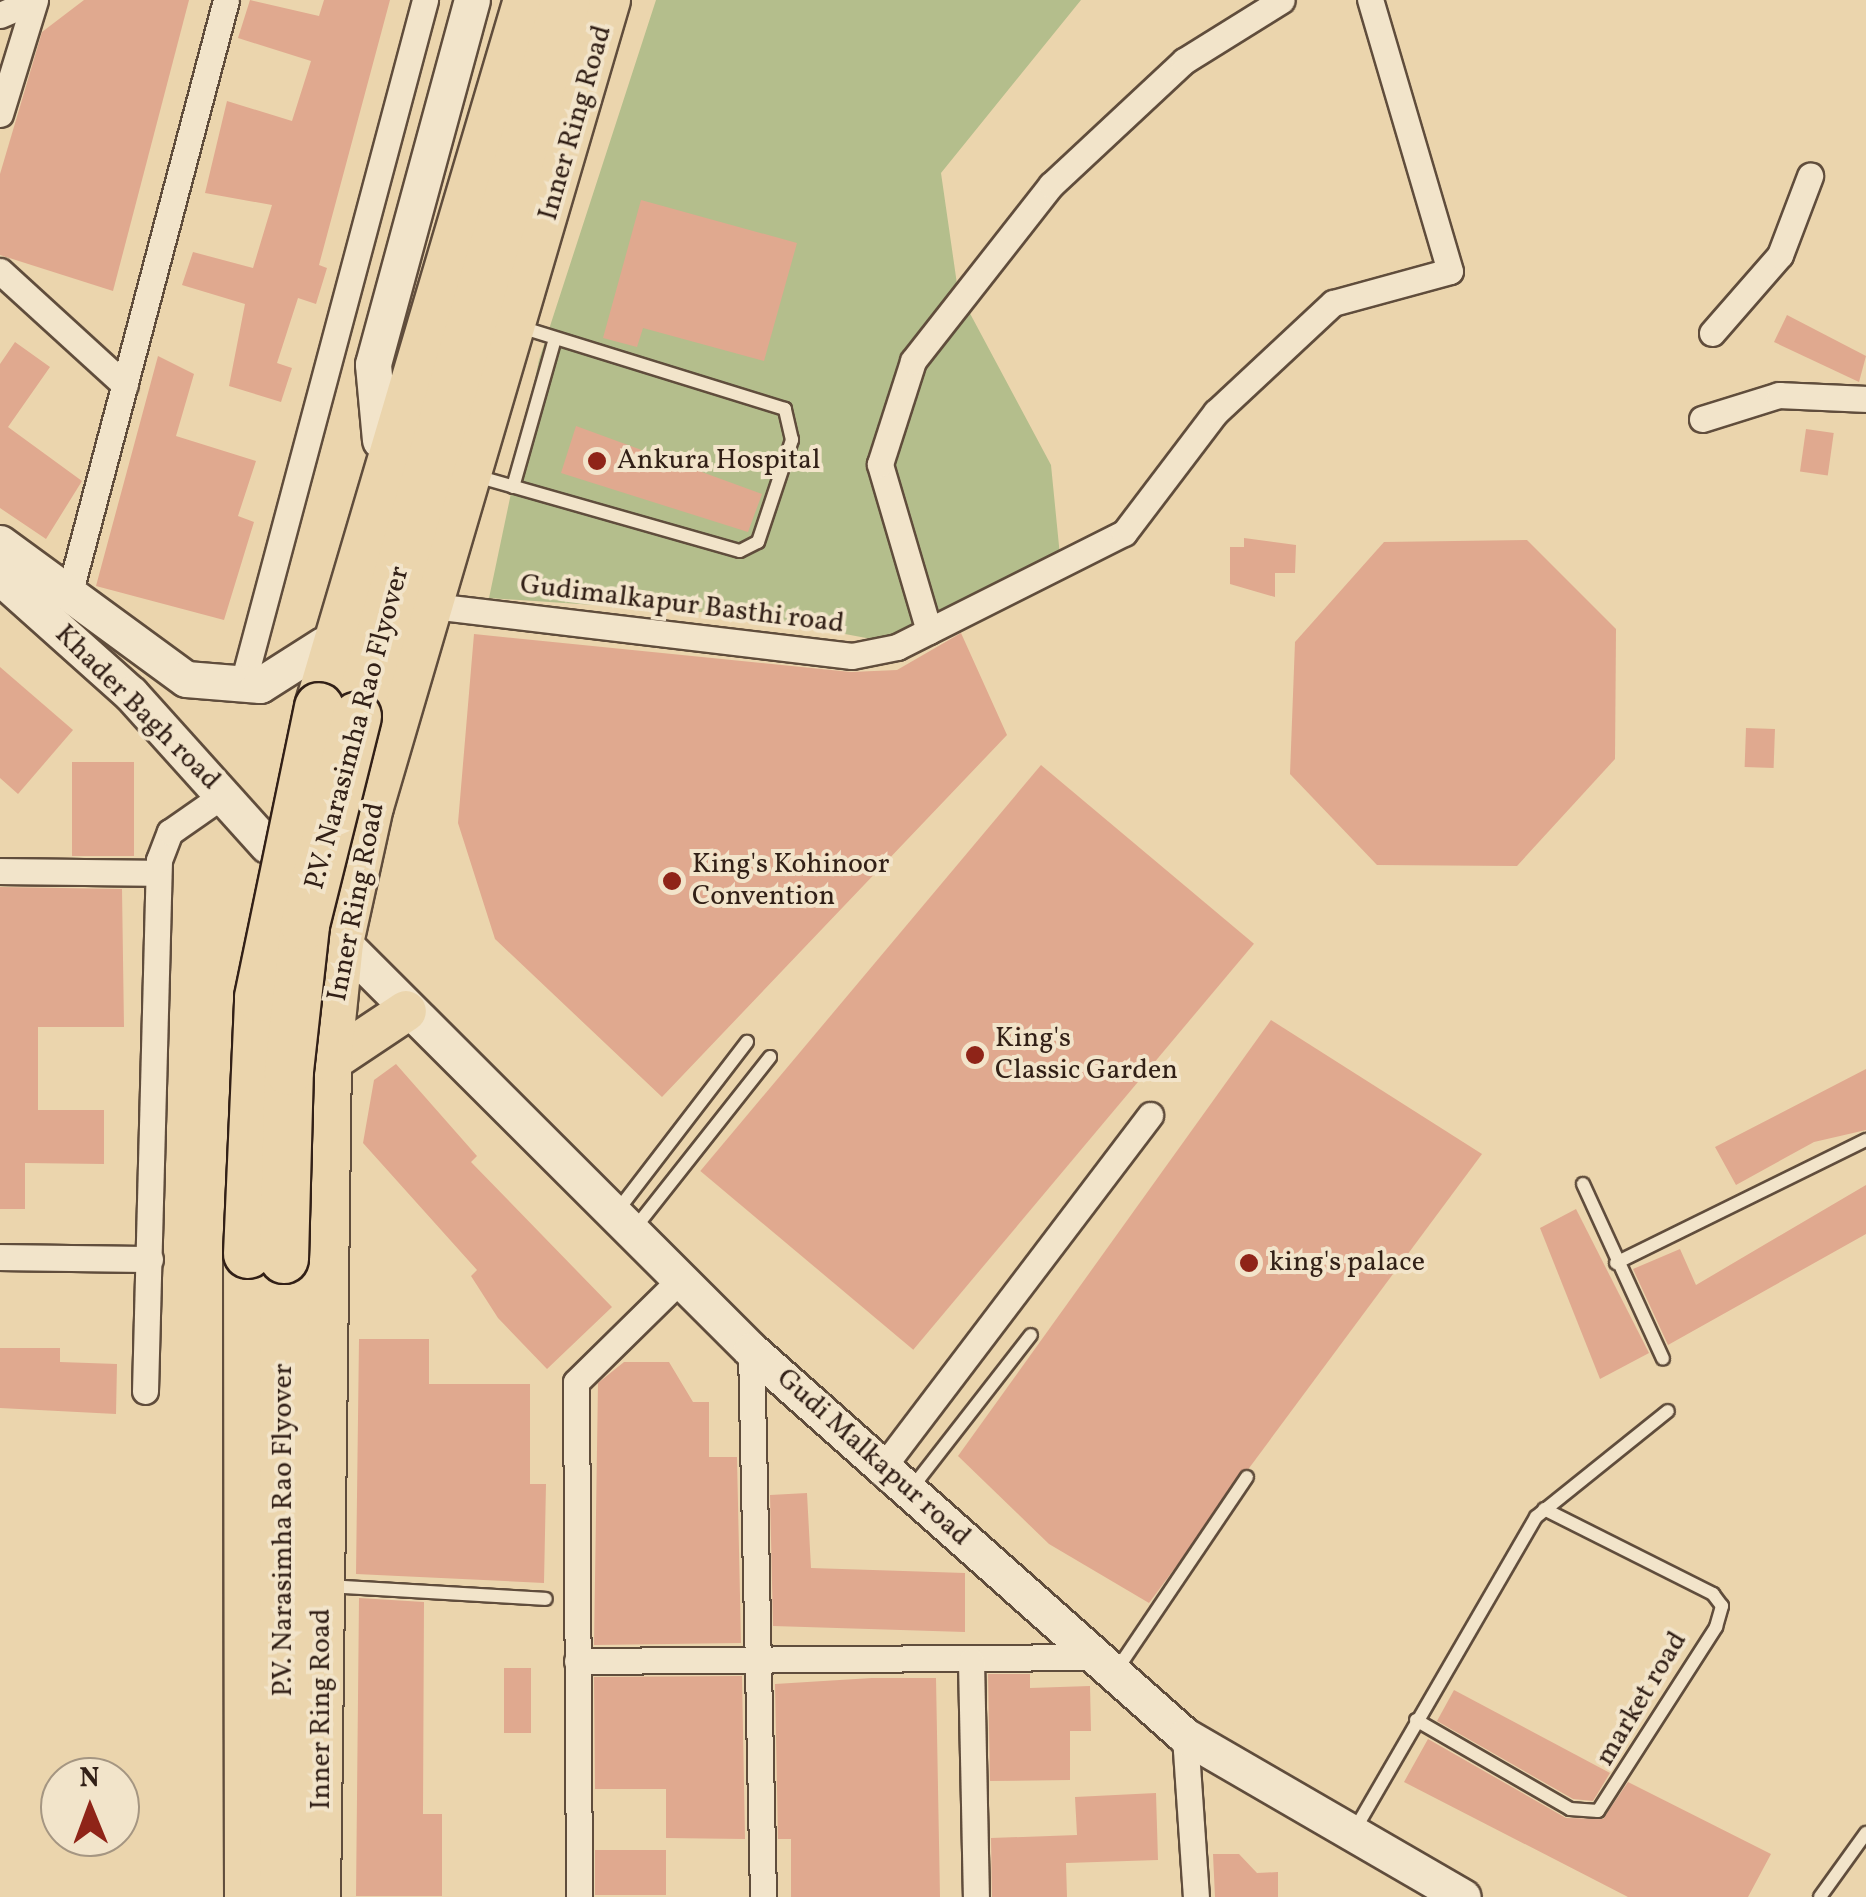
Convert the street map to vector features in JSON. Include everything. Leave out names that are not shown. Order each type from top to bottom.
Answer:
[{"type":"highway","name":"P.V. Narasimha Rao Flyover","points":[[249,1897],[249,1135],[269,921],[300,774],[528,0]]},
{"type":"highway","name":"P.V. Narasimha Rao Flyover","points":[[285,1897],[286,1137],[306,925],[336,786],[566,0]]},
{"type":"main road","points":[[234,1897],[226,1663],[234,1096],[268,845],[506,0]]},
{"type":"main road","name":"Inner Ring Road","points":[[320,1897],[332,1061],[344,943],[373,807],[518,326],[610,0]]},
{"type":"main road","points":[[287,768],[308,796],[346,810],[373,807]]},
{"type":"main road","points":[[332,1061],[406,1011]]},
{"type":"street","points":[[70,592],[226,0]]},
{"type":"street","points":[[242,687],[425,0]]},
{"type":"street","points":[[380,440],[373,364],[472,0]]},
{"type":"street","points":[[928,631],[880,464],[914,361],[1051,185],[1184,61],[1282,0]]},
{"type":"street","name":"Gudimalkapur Basthi road","points":[[432,606],[852,656],[928,631],[1124,534],[1216,412],[1333,303],[1450,271],[1370,0]]},
{"type":"street","points":[[0,15],[32,1]]},
{"type":"street","points":[[0,114],[32,1]]},
{"type":"street","points":[[1712,333],[1780,255],[1810,176]]},
{"type":"street","points":[[0,271],[125,385]]},
{"type":"street","points":[[1702,418],[1779,395],[1866,399]]},
{"type":"street","points":[[0,543],[169,670],[242,687],[323,645]]},
{"type":"street","name":"Khader Bagh road","points":[[0,578],[131,694],[268,845]]},
{"type":"street","points":[[145,1391],[158,873],[170,832],[224,795]]},
{"type":"street","points":[[0,871],[158,873]]},
{"type":"street","name":"Gudi Malkapur road","points":[[344,943],[406,1011],[626,1219],[751,1350],[1185,1736],[1463,1897]]},
{"type":"street","points":[[883,1467],[1150,1115]]},
{"type":"street","points":[[0,1258],[150,1259]]},
{"type":"street","points":[[580,1897],[576,1382],[682,1278]]},
{"type":"street","points":[[751,1350],[763,1897]]},
{"type":"street","points":[[578,1660],[1106,1665]]},
{"type":"street","points":[[972,1661],[976,1897]]},
{"type":"street","points":[[1185,1736],[1196,1897]]},
{"type":"lane","points":[[472,475],[740,552],[758,542],[792,440],[785,409],[518,326]]},
{"type":"lane","points":[[513,487],[555,339]]},
{"type":"lane","points":[[626,1219],[747,1042]]},
{"type":"lane","points":[[626,1219],[770,1057]]},
{"type":"lane","points":[[1616,1263],[1866,1140]]},
{"type":"lane","points":[[1583,1184],[1663,1360]]},
{"type":"lane","points":[[910,1491],[1031,1335]]},
{"type":"lane","points":[[1353,1833],[1416,1720],[1544,1509],[1668,1411]]},
{"type":"lane","points":[[1106,1665],[1247,1477]]},
{"type":"lane","name":"market road","points":[[1416,1720],[1570,1809],[1598,1811],[1716,1626],[1722,1606],[1713,1594],[1544,1509]]},
{"type":"lane","points":[[323,1585],[546,1599]]},
{"type":"lane","points":[[1820,1897],[1866,1832]]},
{"type":"green space","points":[[656,0],[1081,0],[941,173],[958,291],[1051,465],[1061,566],[882,641],[745,615],[489,598],[539,360]]},
{"type":"building","points":[[84,0],[189,0],[113,291],[0,255],[0,174],[42,32]]},
{"type":"building","points":[[250,0],[319,16],[324,0],[390,0],[319,265],[327,268],[316,304],[298,298],[277,363],[292,368],[281,402],[229,386],[245,304],[182,285],[193,252],[253,268],[272,205],[205,193],[227,101],[292,121],[311,61],[238,38]]},
{"type":"building","points":[[641,200],[797,243],[764,361],[643,328],[637,347],[603,338]]},
{"type":"building","points":[[1787,315],[1866,356],[1859,382],[1774,342]]},
{"type":"building","points":[[15,342],[50,367],[8,427],[82,481],[46,539],[0,508],[0,364]]},
{"type":"building","points":[[158,356],[194,374],[176,436],[256,461],[238,516],[254,522],[224,620],[96,586]]},
{"type":"building","points":[[576,426],[762,494],[748,532],[561,473]]},
{"type":"building","points":[[1806,429],[1834,433],[1828,475],[1800,472]]},
{"type":"building","points":[[1244,538],[1296,545],[1295,573],[1275,573],[1275,597],[1230,584],[1230,547],[1244,547]]},
{"type":"building","points":[[1527,540],[1616,629],[1615,759],[1517,866],[1377,865],[1290,774],[1295,642],[1384,542]]},
{"type":"building","name":"King's Kohinoor Convention","points":[[961,633],[1007,735],[662,1097],[495,939],[458,823],[474,634],[851,672],[897,670]]},
{"type":"building","points":[[0,667],[73,730],[18,794],[0,778]]},
{"type":"building","points":[[1746,728],[1775,729],[1774,768],[1745,767]]},
{"type":"building","points":[[72,762],[134,762],[134,856],[72,856]]},
{"type":"building","name":"King's Classic Garden","points":[[1041,765],[1254,944],[913,1350],[700,1171]]},
{"type":"building","points":[[0,887],[122,889],[124,1027],[38,1027],[38,1110],[104,1110],[104,1164],[25,1163],[25,1209],[0,1209]]},
{"type":"building","name":"king's palace","points":[[1271,1020],[1482,1154],[1149,1603],[1049,1544],[958,1456]]},
{"type":"building","points":[[396,1064],[477,1156],[471,1162],[612,1307],[547,1369],[498,1318],[471,1276],[477,1270],[363,1143],[374,1080]]},
{"type":"building","points":[[1866,1069],[1866,1130],[1814,1142],[1736,1185],[1715,1147]]},
{"type":"building","points":[[1866,1185],[1866,1234],[1668,1345],[1633,1269],[1680,1249],[1696,1285]]},
{"type":"building","points":[[1576,1209],[1649,1353],[1600,1379],[1540,1228]]},
{"type":"building","points":[[359,1339],[429,1339],[429,1384],[530,1384],[530,1484],[546,1484],[544,1583],[356,1574]]},
{"type":"building","points":[[0,1348],[60,1348],[60,1362],[117,1364],[116,1414],[0,1408]]},
{"type":"building","points":[[624,1362],[669,1362],[693,1402],[709,1402],[709,1457],[737,1457],[741,1643],[594,1645],[598,1383]]},
{"type":"building","points":[[807,1493],[811,1568],[965,1573],[965,1632],[773,1626],[770,1495]]},
{"type":"building","points":[[359,1598],[424,1602],[423,1814],[442,1814],[442,1896],[356,1896]]},
{"type":"building","points":[[504,1668],[531,1668],[531,1733],[504,1733]]},
{"type":"building","points":[[988,1674],[1030,1674],[1030,1688],[1090,1686],[1091,1731],[1070,1731],[1070,1780],[990,1781]]},
{"type":"building","points":[[742,1676],[745,1839],[666,1838],[666,1789],[595,1789],[594,1677]]},
{"type":"building","points":[[936,1678],[940,1897],[791,1897],[791,1839],[778,1839],[775,1684]]},
{"type":"building","points":[[1454,1690],[1610,1773],[1593,1801],[1573,1799],[1437,1721]]},
{"type":"building","points":[[1428,1739],[1566,1818],[1603,1819],[1628,1782],[1771,1854],[1748,1897],[1628,1897],[1404,1782]]},
{"type":"building","points":[[1156,1793],[1158,1860],[1066,1863],[1067,1897],[992,1897],[991,1838],[1077,1835],[1075,1797]]},
{"type":"building","points":[[595,1850],[666,1850],[666,1895],[595,1895]]},
{"type":"building","points":[[1213,1854],[1239,1854],[1257,1873],[1278,1872],[1278,1897],[1215,1897]]},
{"type":"place","name":"Ankura Hospital","points":[[597,461]]},
{"type":"place","name":"King's Kohinoor Convention","points":[[672,881]]},
{"type":"place","name":"King's Classic Garden","points":[[975,1055]]},
{"type":"place","name":"king's palace","points":[[1249,1263]]}]
